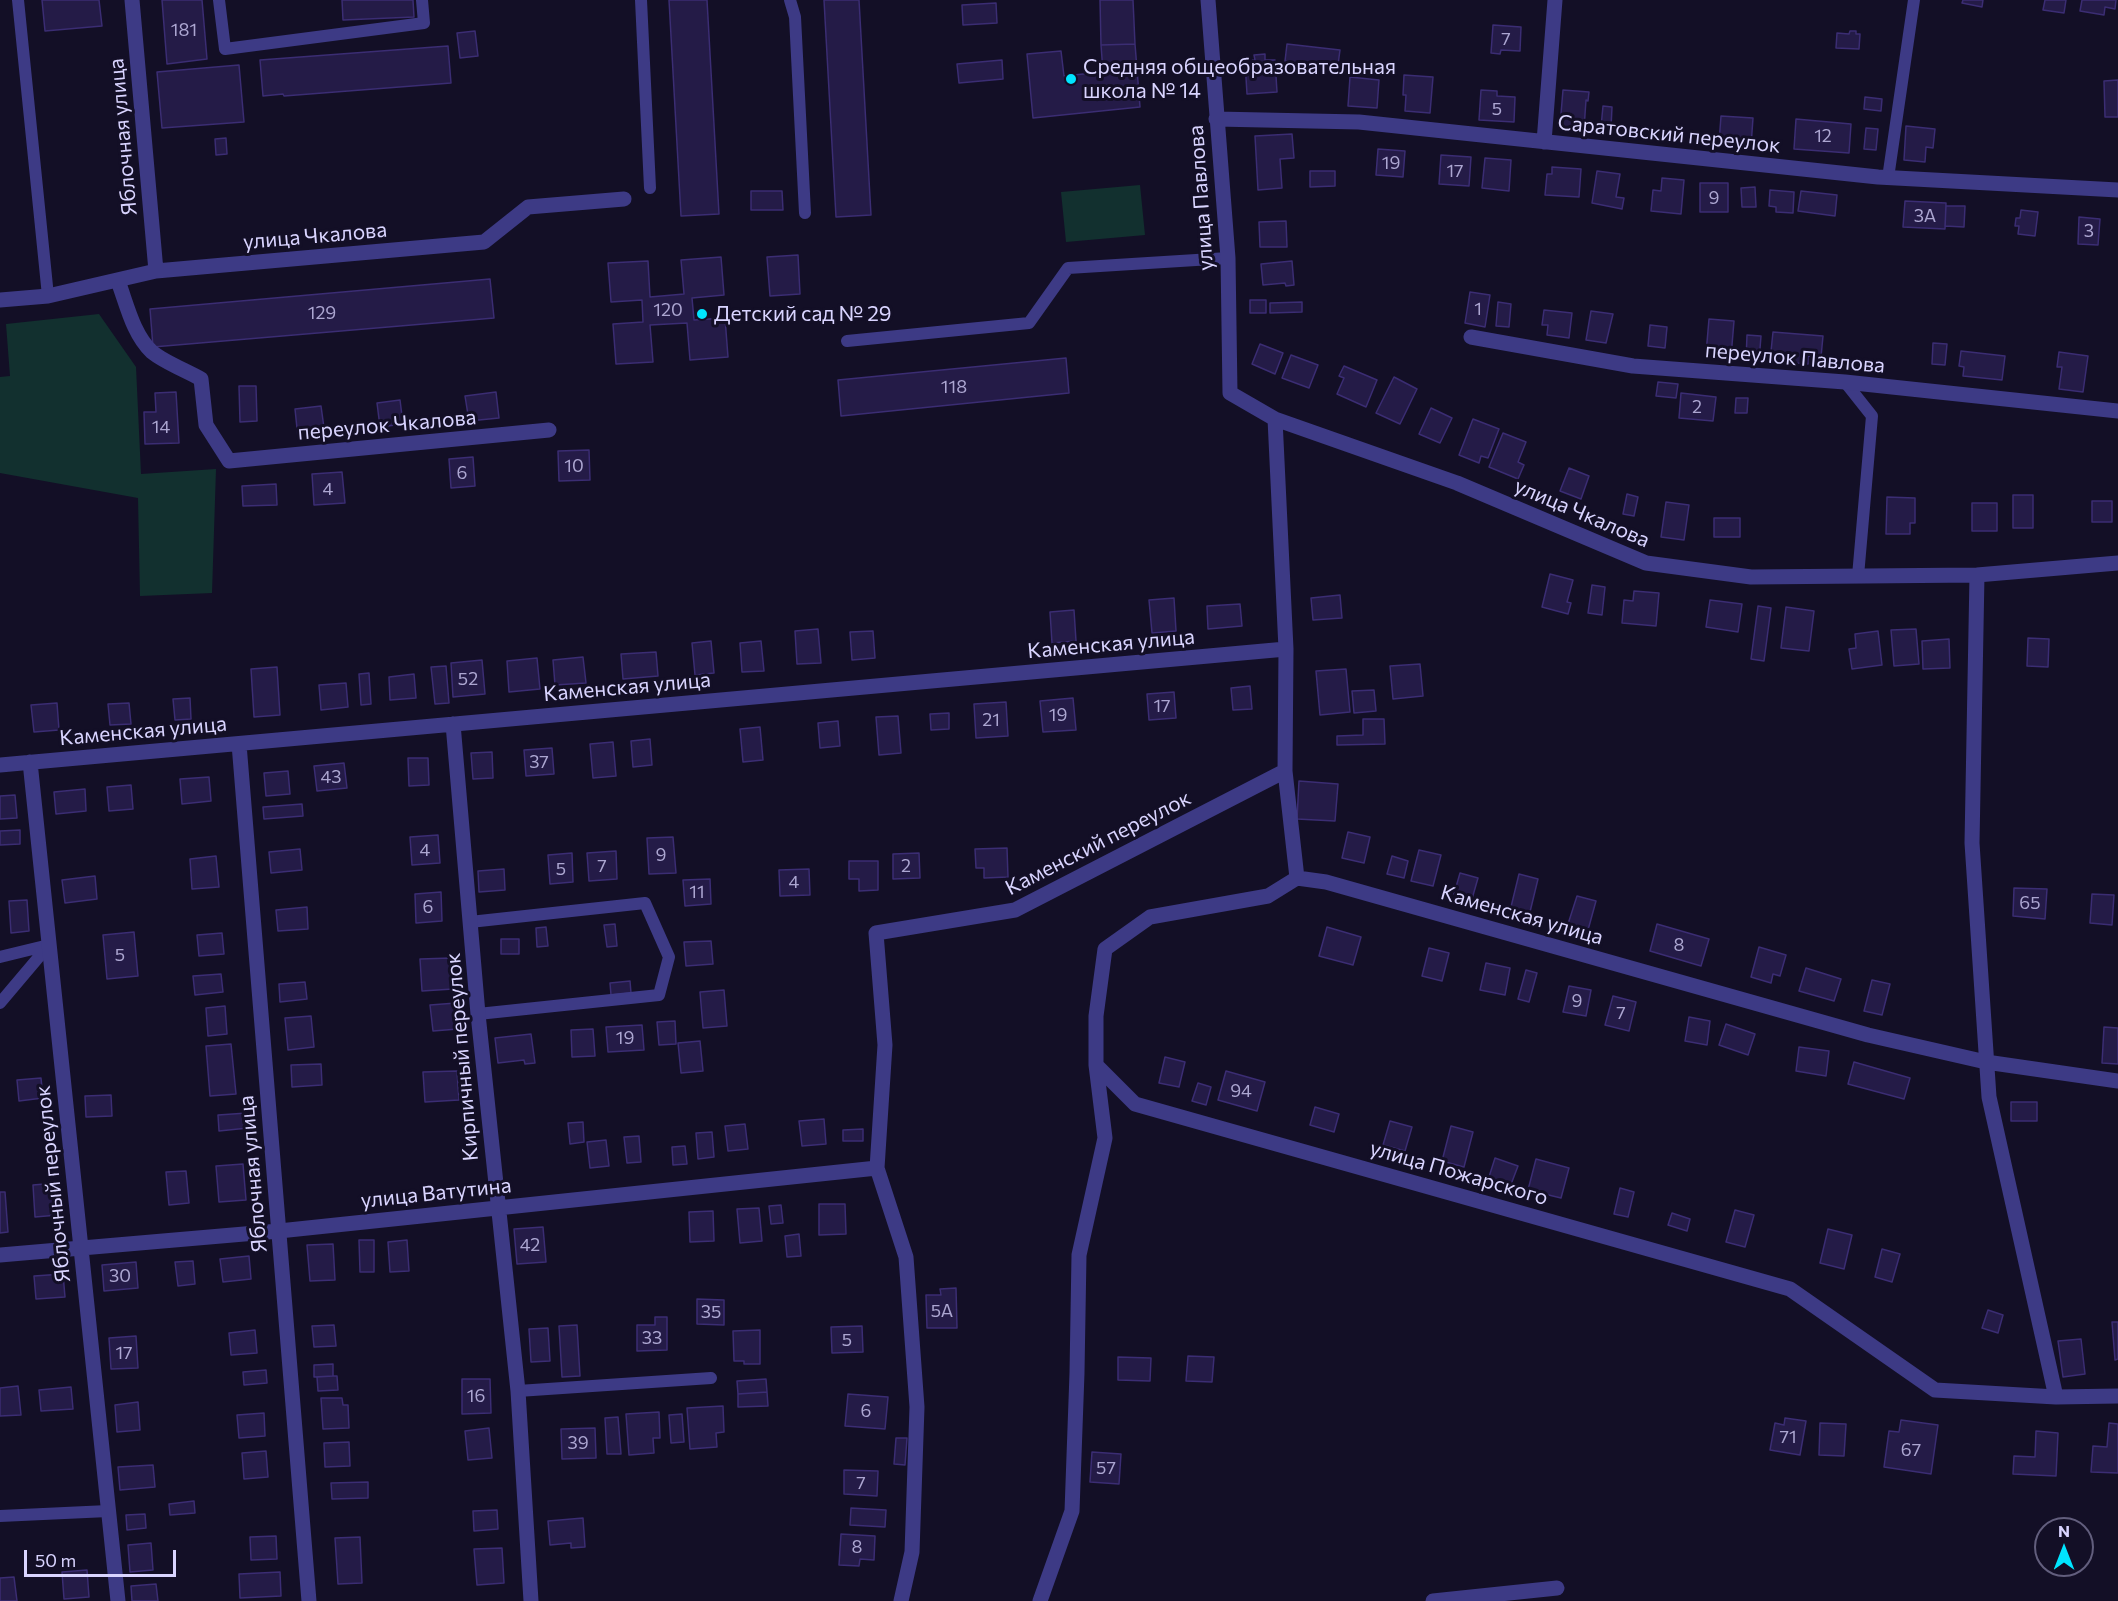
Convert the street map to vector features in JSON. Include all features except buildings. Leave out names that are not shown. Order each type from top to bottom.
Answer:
[{"type":"street","name":"Яблочная улица","points":[[132,0],[156,271]]},
{"type":"street","name":"улица Павлова","points":[[1208,0],[1228,258],[1230,393]]},
{"type":"street","points":[[1544,142],[1555,0]]},
{"type":"street","name":"Саратовский переулок","points":[[1216,119],[1359,122],[1888,178],[2118,190]]},
{"type":"street","name":"улица Чкалова","points":[[0,300],[48,296],[156,271],[484,242],[528,207],[624,199]]},
{"type":"street","name":"переулок Чкалова","points":[[118,281],[138,333],[147,346],[154,353],[201,379],[207,425],[229,461],[549,430]]},
{"type":"street","name":"переулок Павлова","points":[[1471,337],[1633,366],[1845,382],[2118,411]]},
{"type":"street","name":"улица Чкалова","points":[[1230,393],[1275,419],[1457,483],[1646,563],[1751,577],[1977,575],[2118,563]]},
{"type":"street","points":[[1040,1601],[1072,1511],[1079,1255],[1105,1138],[1096,1065],[1096,1016],[1105,949],[1150,917],[1268,896],[1297,878],[1285,771],[1286,649],[1275,419]]},
{"type":"street","points":[[1977,575],[1972,843],[1989,1097],[2056,1397]]},
{"type":"street","name":"Каменская улица","points":[[0,765],[1286,649]]},
{"type":"street","name":"Кирпичный переулок","points":[[453,724],[478,1014],[518,1391],[531,1601]]},
{"type":"street","name":"Яблочная улица","points":[[238,744],[309,1601]]},
{"type":"street","name":"Яблочный переулок","points":[[30,762],[118,1601]]},
{"type":"street","name":"Каменский переулок","points":[[901,1601],[912,1552],[917,1407],[906,1257],[877,1168],[885,1045],[876,933],[1015,910],[1285,771]]},
{"type":"street","name":"Каменская улица","points":[[1297,878],[1326,882],[1868,1035],[1986,1062],[2118,1081]]},
{"type":"street","name":"улица Пожарского","points":[[1096,1065],[1136,1104],[1790,1288],[1935,1390],[2056,1397],[2118,1396]]},
{"type":"street","name":"улица Ватутина","points":[[0,1256],[279,1231],[877,1168]]},
{"type":"street","points":[[1433,1601],[1557,1588]]},
{"type":"lane","points":[[18,0],[48,296]]},
{"type":"lane","points":[[219,0],[225,49],[424,23],[422,0]]},
{"type":"lane","points":[[641,0],[650,188]]},
{"type":"lane","points":[[790,0],[795,17],[805,213]]},
{"type":"lane","points":[[1888,178],[1914,0]]},
{"type":"lane","points":[[847,341],[1029,323],[1068,268],[1228,258]]},
{"type":"lane","points":[[1845,382],[1872,416],[1858,576]]},
{"type":"lane","points":[[470,922],[645,903],[669,957],[659,995],[478,1014]]},
{"type":"lane","points":[[0,957],[49,945]]},
{"type":"lane","points":[[0,1003],[49,945]]},
{"type":"lane","points":[[518,1391],[711,1378]]},
{"type":"lane","points":[[0,1516],[108,1511]]},
{"type":"green space","points":[[1140,185],[1145,235],[1066,242],[1061,192]]},
{"type":"green space","points":[[99,314],[136,367],[141,474],[216,469],[212,593],[140,596],[138,498],[0,473],[0,377],[10,376],[6,324]]},
{"type":"place","name":"Средняя общеобразовательная школа № 14","points":[[1071,79]]},
{"type":"place","name":"Детский сад № 29","points":[[702,314]]}]
